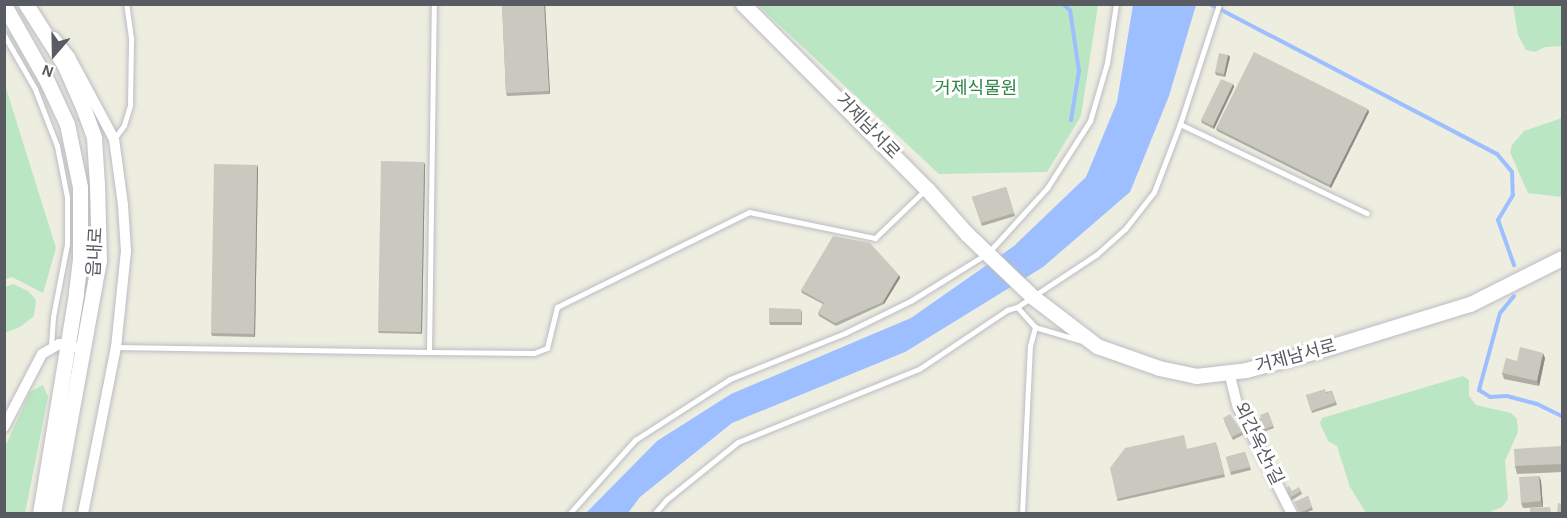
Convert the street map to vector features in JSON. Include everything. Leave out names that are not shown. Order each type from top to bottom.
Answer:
[{"type":"street","name":"읍내로","points":[[4,4],[62,113],[75,155],[80,187],[76,347],[53,513]]},
{"type":"street","name":"읍내로","points":[[26,4],[64,64],[94,138],[99,260],[76,347],[40,513]]},
{"type":"street","points":[[26,4],[70,57],[114,139],[123,205],[126,251],[116,347],[83,513]]},
{"type":"street","name":"거제남서로","points":[[743,4],[927,189],[967,234],[1033,297],[1098,346],[1159,368],[1196,376],[1246,370],[1325,349],[1470,304],[1563,258]]},
{"type":"street","points":[[4,427],[42,354],[51,346],[76,347]]},
{"type":"street","name":"외간옥산1길","points":[[1228,372],[1238,407],[1292,513]]},
{"type":"lane","points":[[114,139],[124,125],[130,105],[131,38],[126,4]]},
{"type":"lane","points":[[429,352],[434,4]]},
{"type":"lane","points":[[569,513],[635,440],[730,379],[845,333],[912,300],[988,253],[1047,188],[1090,121],[1107,63],[1116,4]]},
{"type":"lane","points":[[654,513],[666,500],[738,442],[919,369],[1007,310],[1017,307],[1096,255],[1125,230],[1154,192],[1180,124],[1219,4]]},
{"type":"lane","points":[[4,35],[35,89],[57,146],[67,197],[68,243],[53,317],[51,346]]},
{"type":"lane","points":[[1180,124],[1367,213]]},
{"type":"lane","points":[[116,347],[534,353],[547,348],[557,307],[749,212],[875,238],[927,189]]},
{"type":"lane","points":[[1017,307],[1035,327],[1098,346]]},
{"type":"lane","points":[[1022,513],[1030,346],[1035,327]]},
{"type":"green space","name":"거제식물원","points":[[758,5],[1098,5],[1081,116],[1047,172],[939,174]]},
{"type":"green space","points":[[1513,5],[1562,5],[1562,46],[1545,47],[1535,52],[1526,50],[1518,35]]},
{"type":"green space","points":[[5,85],[56,248],[43,293],[12,277],[5,279]]},
{"type":"green space","points":[[1562,118],[1562,197],[1528,193],[1510,152],[1512,145],[1524,131]]},
{"type":"green space","points":[[13,284],[28,291],[36,300],[34,316],[20,327],[5,333],[5,287]]},
{"type":"green space","points":[[1463,376],[1469,380],[1469,396],[1476,405],[1511,413],[1517,419],[1518,432],[1505,461],[1508,499],[1502,507],[1487,513],[1366,513],[1350,487],[1337,446],[1328,441],[1320,423],[1322,418]]},
{"type":"green space","points":[[43,385],[48,397],[25,513],[5,513],[5,447],[30,392]]},
{"type":"water","points":[[1133,5],[1196,5],[1169,96],[1130,192],[1043,267],[905,352],[732,423],[640,497],[628,513],[585,514],[657,441],[731,394],[911,318],[1014,246],[1086,177],[1117,102]]},
{"type":"building","points":[[502,4],[544,4],[549,91],[506,93]]},
{"type":"building","points":[[1254,52],[1368,109],[1330,185],[1216,128]]},
{"type":"building","points":[[1219,53],[1228,55],[1224,74],[1215,72]]},
{"type":"building","points":[[1221,79],[1233,84],[1213,126],[1201,120]]},
{"type":"building","points":[[381,161],[424,162],[421,332],[378,331]]},
{"type":"building","points":[[214,164],[257,165],[254,334],[211,333]]},
{"type":"building","points":[[1006,187],[1014,213],[981,223],[972,197]]},
{"type":"building","points":[[833,236],[870,243],[899,275],[883,302],[835,323],[818,313],[824,303],[801,290]]},
{"type":"building","points":[[769,308],[801,309],[801,322],[769,322]]},
{"type":"building","points":[[1520,347],[1543,353],[1537,381],[1502,373],[1506,358],[1517,361]]},
{"type":"building","points":[[1325,389],[1326,393],[1332,391],[1336,402],[1311,411],[1306,395]]},
{"type":"building","points":[[1268,412],[1273,426],[1257,432],[1253,421]]},
{"type":"building","points":[[1230,414],[1242,432],[1232,437],[1223,418]]},
{"type":"building","points":[[1184,435],[1187,449],[1216,442],[1224,474],[1117,499],[1110,468],[1125,448]]},
{"type":"building","points":[[1561,446],[1562,464],[1515,466],[1514,449]]},
{"type":"building","points":[[1245,452],[1250,467],[1230,472],[1226,457]]},
{"type":"building","points":[[1539,476],[1541,501],[1521,503],[1519,477]]},
{"type":"building","points":[[1289,486],[1292,491],[1299,487],[1301,491],[1291,497],[1286,488]]},
{"type":"building","points":[[1308,496],[1312,507],[1300,513],[1295,502]]},
{"type":"building","points":[[1558,503],[1563,504],[1563,513],[1557,513]]},
{"type":"building","points":[[1550,507],[1551,513],[1530,513],[1530,508]]},
{"type":"waterway","points":[[1063,4],[1070,10],[1079,71],[1071,120]]},
{"type":"waterway","points":[[1210,4],[1497,154],[1512,172],[1513,195],[1498,220],[1514,265]]},
{"type":"waterway","points":[[1514,296],[1500,313],[1479,390],[1490,397],[1507,396],[1537,404],[1562,416]]}]
